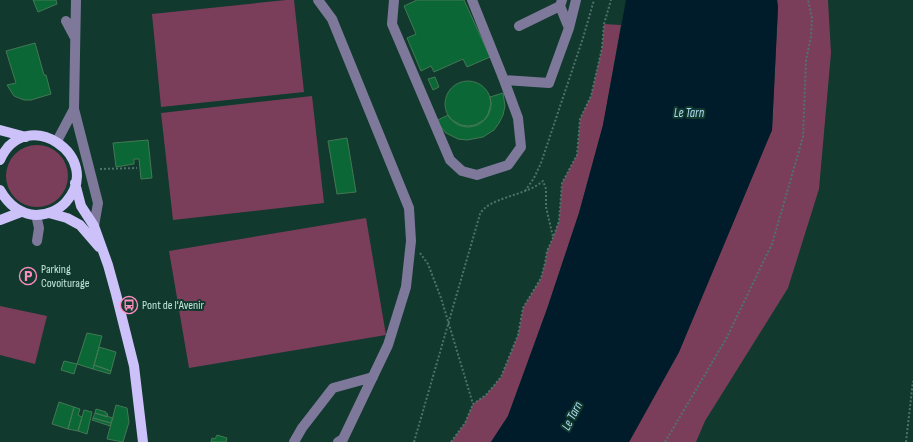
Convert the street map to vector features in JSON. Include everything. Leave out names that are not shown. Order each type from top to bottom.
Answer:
[{"type":"main road","points":[[0,130],[26,137]]},
{"type":"main road","points":[[0,160],[9,147],[16,141],[36,135],[57,141],[66,149],[73,159],[76,171],[75,183],[69,198],[49,213],[36,215],[21,212],[5,199],[0,190]]},
{"type":"main road","points":[[75,183],[81,206],[94,226],[108,265],[134,366],[143,442]]},
{"type":"main road","points":[[0,220],[21,212]]},
{"type":"main road","points":[[49,213],[67,218],[80,225],[102,250]]},
{"type":"street","points":[[76,0],[74,109],[98,203],[94,226]]},
{"type":"street","points":[[318,0],[332,19],[409,208],[410,241],[406,287],[388,345],[341,441]]},
{"type":"street","points":[[394,0],[392,24],[450,160],[462,171],[477,175],[508,165],[521,147],[518,118],[472,0]]},
{"type":"street","points":[[504,80],[549,83],[569,28],[576,0]]},
{"type":"street","points":[[519,26],[561,3],[569,28]]},
{"type":"street","points":[[66,21],[75,38]]},
{"type":"street","points":[[57,141],[74,109]]},
{"type":"street","points":[[36,215],[39,228],[37,241]]},
{"type":"street","points":[[294,442],[302,428],[333,388],[372,377]]},
{"type":"path","points":[[524,192],[534,178],[541,163],[583,38],[594,0]]},
{"type":"path","points":[[451,442],[465,423],[473,404],[486,395],[501,377],[518,336],[523,308],[541,278],[547,251],[559,221],[562,183],[577,155],[580,119],[592,96],[602,48],[604,24],[611,0]]},
{"type":"path","points":[[665,442],[726,339],[772,244],[803,137],[806,60],[812,18],[808,0]]},
{"type":"path","points":[[89,164],[98,170],[137,168]]},
{"type":"path","points":[[414,442],[483,208],[494,202],[536,187],[543,181],[546,189],[546,207],[553,238]]},
{"type":"path","points":[[410,241],[428,264],[450,324],[473,404]]},
{"type":"path","points":[[906,442],[913,381]]},
{"type":"shaded area","points":[[294,0],[304,92],[161,107],[152,14]]},
{"type":"shaded area","points":[[777,0],[828,0],[831,53],[819,189],[788,288],[705,421],[696,442],[629,442],[679,352],[772,130],[778,7]]},
{"type":"shaded area","points":[[604,24],[621,25],[603,125],[579,213],[547,309],[508,416],[491,442],[451,442],[465,423],[473,404],[486,395],[501,377],[518,335],[523,308],[541,278],[547,251],[559,221],[562,183],[577,155],[580,119],[591,96],[602,48]]},
{"type":"shaded area","points":[[312,96],[324,203],[173,220],[161,113]]},
{"type":"shaded area","points":[[31,145],[43,145],[59,154],[66,164],[68,176],[66,188],[59,198],[43,207],[31,207],[20,202],[11,193],[6,182],[6,170],[11,159],[20,150]]},
{"type":"shaded area","points":[[366,218],[386,335],[189,368],[169,251]]},
{"type":"shaded area","points":[[0,306],[47,316],[35,364],[0,355]]},
{"type":"water","name":"Le Tarn","points":[[626,0],[777,0],[778,7],[772,130],[679,352],[629,442],[491,442],[508,416],[547,309],[579,213],[603,125]]},
{"type":"building","points":[[33,0],[56,0],[57,4],[38,12]]},
{"type":"building","points":[[417,0],[464,0],[490,57],[467,67],[463,59],[434,72],[431,66],[421,71],[407,38],[416,34],[404,6]]},
{"type":"building","points":[[35,43],[51,94],[31,100],[24,100],[14,96],[7,85],[16,83],[6,51]]},
{"type":"building","points":[[435,77],[439,87],[433,90],[428,79]]},
{"type":"building","points":[[468,81],[481,85],[487,91],[491,104],[487,117],[481,123],[468,127],[455,123],[449,117],[445,104],[449,91],[455,85]]},
{"type":"building","points":[[503,93],[505,106],[503,115],[494,130],[483,137],[467,140],[458,139],[446,133],[436,121],[448,115],[452,120],[461,125],[475,125],[484,120],[488,114],[491,104],[490,97]]},
{"type":"building","points":[[347,138],[356,192],[337,194],[328,141]]},
{"type":"building","points":[[148,140],[152,178],[141,179],[139,159],[134,159],[134,164],[116,167],[113,143]]},
{"type":"building","points":[[87,333],[102,336],[93,369],[77,364]]},
{"type":"building","points":[[99,347],[116,352],[111,371],[94,365]]},
{"type":"building","points":[[64,361],[77,364],[74,374],[61,370]]},
{"type":"building","points":[[94,365],[111,371],[110,374],[93,369]]},
{"type":"building","points":[[59,402],[74,407],[68,429],[52,424]]},
{"type":"building","points":[[116,405],[127,408],[129,422],[123,442],[107,439]]},
{"type":"building","points":[[74,407],[80,409],[78,415],[82,417],[78,431],[68,429]]},
{"type":"building","points":[[96,409],[106,412],[106,414],[108,414],[107,417],[95,413]]},
{"type":"building","points":[[84,410],[92,412],[87,434],[78,431]]},
{"type":"building","points":[[95,413],[113,418],[111,423],[93,418]]},
{"type":"building","points":[[93,418],[111,423],[110,426],[92,420]]},
{"type":"building","points":[[217,435],[227,438],[226,442],[211,442],[212,438],[215,439]]},
{"type":"place","name":"Parking Covoiturage","points":[[28,276]]},
{"type":"place","name":"Pont de l'Avenir","points":[[129,305]]}]
